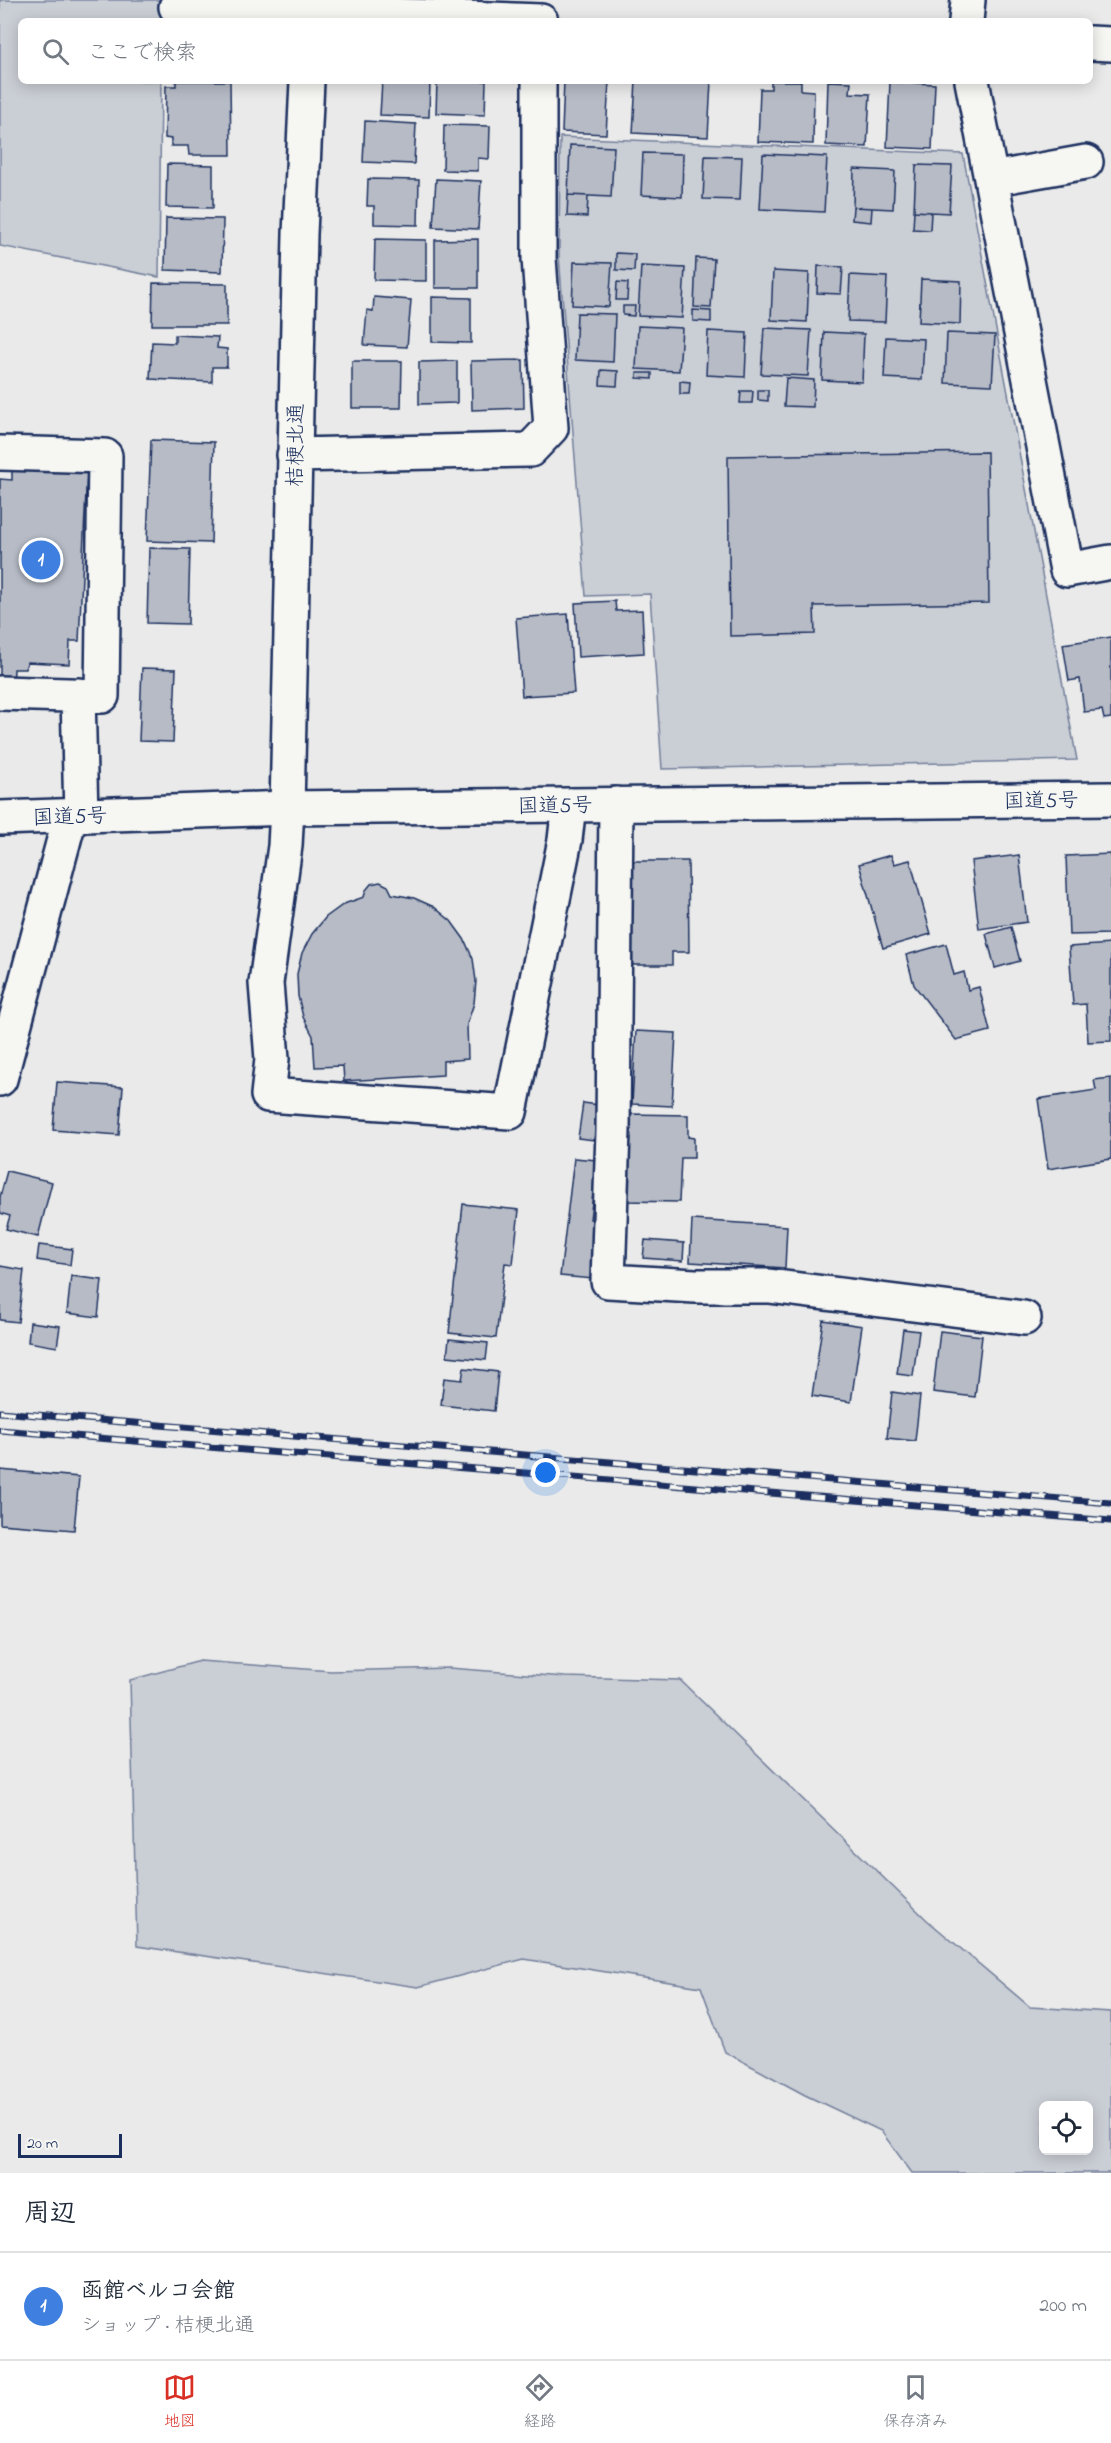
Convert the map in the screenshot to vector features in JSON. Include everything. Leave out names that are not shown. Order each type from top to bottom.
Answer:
[{"type":"main road","points":[[540,0],[540,18]]},
{"type":"main road","points":[[966,18],[968,0]]},
{"type":"main road","points":[[176,7],[471,18]]},
{"type":"main road","points":[[1093,43],[1111,44]]},
{"type":"main road","name":"桔梗北通","points":[[307,84],[294,455],[287,808],[285,846],[266,983],[272,1059],[268,1095],[510,1112],[565,840],[569,805]]},
{"type":"main road","points":[[294,455],[531,450],[551,429],[539,258],[539,84]]},
{"type":"main road","points":[[973,84],[1067,570],[1111,562]]},
{"type":"main road","points":[[991,179],[1086,162]]},
{"type":"main road","points":[[0,453],[105,456],[102,696],[0,693]]},
{"type":"main road","points":[[0,1079],[75,816],[78,695]]},
{"type":"main road","name":"国道5号","points":[[0,818],[287,808],[1111,799]]},
{"type":"main road","points":[[616,804],[613,1131],[608,1281],[696,1286],[769,1286],[1024,1318]]},
{"type":"shaded area","points":[[0,0],[162,0],[162,18],[18,18],[18,84],[161,84],[159,277],[0,246]]},
{"type":"shaded area","points":[[560,137],[963,154],[1077,760],[662,769],[650,594],[586,596],[559,256]]},
{"type":"shaded area","points":[[200,1661],[331,1671],[449,1668],[565,1677],[680,1680],[927,1920],[1030,2007],[1111,2012],[1111,2173],[912,2173],[881,2131],[805,2095],[725,2052],[701,1987],[524,1959],[418,1987],[137,1946],[130,1680]]},
{"type":"building","points":[[176,84],[230,84],[231,155],[189,155],[188,146],[171,146],[171,139],[165,138],[166,86],[176,86]]},
{"type":"building","points":[[382,84],[430,84],[429,117],[380,115]]},
{"type":"building","points":[[437,84],[486,84],[485,115],[436,113]]},
{"type":"building","points":[[564,84],[609,84],[606,134],[562,132]]},
{"type":"building","points":[[636,84],[711,84],[708,137],[633,133]]},
{"type":"building","points":[[771,84],[801,84],[801,90],[814,91],[813,144],[758,142],[760,89],[771,89]]},
{"type":"building","points":[[828,84],[851,84],[850,93],[870,94],[867,147],[826,145]]},
{"type":"building","points":[[890,84],[935,84],[932,149],[887,147]]},
{"type":"building","points":[[365,121],[416,124],[414,164],[363,162]]},
{"type":"building","points":[[444,125],[490,126],[489,159],[478,158],[478,171],[443,170]]},
{"type":"building","points":[[570,145],[614,147],[611,197],[568,195]]},
{"type":"building","points":[[643,153],[683,154],[682,197],[641,195]]},
{"type":"building","points":[[763,154],[827,157],[824,212],[760,209]]},
{"type":"building","points":[[705,156],[742,157],[740,200],[703,199]]},
{"type":"building","points":[[167,164],[213,165],[213,208],[166,207]]},
{"type":"building","points":[[916,165],[952,166],[949,213],[914,211]]},
{"type":"building","points":[[854,169],[895,171],[893,209],[853,207]]},
{"type":"building","points":[[368,179],[419,180],[418,225],[374,224],[374,206],[367,206]]},
{"type":"building","points":[[436,179],[481,181],[478,229],[433,227]]},
{"type":"building","points":[[568,195],[588,196],[587,217],[567,216]]},
{"type":"building","points":[[853,207],[872,208],[871,222],[852,220]]},
{"type":"building","points":[[914,211],[931,212],[930,230],[913,229]]},
{"type":"building","points":[[166,218],[223,219],[222,272],[165,270]]},
{"type":"building","points":[[375,239],[426,240],[426,281],[374,280]]},
{"type":"building","points":[[478,239],[478,288],[435,288],[435,240]]},
{"type":"building","points":[[616,253],[635,254],[634,271],[616,270]]},
{"type":"building","points":[[696,258],[714,259],[711,308],[694,307]]},
{"type":"building","points":[[574,262],[612,263],[609,307],[572,305]]},
{"type":"building","points":[[641,266],[685,268],[682,318],[638,316]]},
{"type":"building","points":[[818,266],[843,267],[841,294],[817,293]]},
{"type":"building","points":[[773,271],[809,273],[807,322],[771,320]]},
{"type":"building","points":[[850,275],[887,277],[885,322],[848,321]]},
{"type":"building","points":[[921,279],[961,281],[960,324],[919,322]]},
{"type":"building","points":[[617,282],[628,283],[627,300],[616,300]]},
{"type":"building","points":[[153,283],[227,284],[227,325],[152,325]]},
{"type":"building","points":[[374,297],[411,300],[407,347],[364,345],[367,310],[373,311]]},
{"type":"building","points":[[432,297],[471,298],[471,343],[432,342]]},
{"type":"building","points":[[623,306],[635,306],[634,316],[623,315]]},
{"type":"building","points":[[693,310],[711,311],[711,322],[693,321]]},
{"type":"building","points":[[577,313],[615,314],[613,362],[575,360]]},
{"type":"building","points":[[638,326],[682,328],[679,371],[636,369]]},
{"type":"building","points":[[764,328],[811,330],[808,376],[761,374]]},
{"type":"building","points":[[708,331],[747,333],[745,377],[706,375]]},
{"type":"building","points":[[824,332],[864,334],[862,382],[822,380]]},
{"type":"building","points":[[947,333],[995,335],[992,385],[945,383]]},
{"type":"building","points":[[175,335],[218,337],[217,348],[227,349],[227,367],[212,367],[212,382],[150,379],[152,342],[175,343]]},
{"type":"building","points":[[886,337],[924,339],[922,380],[884,378]]},
{"type":"building","points":[[523,360],[524,408],[472,410],[471,361]]},
{"type":"building","points":[[352,361],[402,361],[401,408],[352,408]]},
{"type":"building","points":[[457,361],[457,403],[419,404],[419,362]]},
{"type":"building","points":[[601,370],[618,371],[617,386],[600,385]]},
{"type":"building","points":[[637,373],[652,373],[652,379],[637,378]]},
{"type":"building","points":[[786,378],[814,380],[813,407],[784,406]]},
{"type":"building","points":[[680,381],[690,382],[689,394],[680,394]]},
{"type":"building","points":[[758,390],[768,390],[768,401],[758,400]]},
{"type":"building","points":[[741,391],[753,391],[752,403],[740,403]]},
{"type":"building","points":[[151,440],[214,442],[211,543],[147,541]]},
{"type":"building","points":[[987,452],[989,603],[814,606],[815,634],[730,636],[728,456]]},
{"type":"building","points":[[12,466],[87,469],[79,641],[70,641],[69,664],[27,662],[26,669],[14,669],[13,686],[0,686],[0,479],[12,480]]},
{"type":"building","points":[[149,548],[190,549],[188,624],[147,623]]},
{"type":"building","points":[[615,601],[616,611],[642,610],[644,653],[578,657],[575,603]]},
{"type":"building","points":[[568,614],[574,693],[522,696],[516,618]]},
{"type":"building","points":[[1111,637],[1111,718],[1104,719],[1102,710],[1084,712],[1080,679],[1069,681],[1063,644]]},
{"type":"building","points":[[142,668],[176,669],[173,742],[139,741]]},
{"type":"building","points":[[1111,854],[1111,934],[1069,935],[1066,856]]},
{"type":"building","points":[[891,855],[894,864],[910,860],[931,934],[883,948],[859,864]]},
{"type":"building","points":[[1019,855],[1027,922],[979,929],[971,861]]},
{"type":"building","points":[[631,861],[688,861],[689,952],[672,952],[672,965],[631,965]]},
{"type":"building","points":[[380,882],[388,886],[392,894],[414,898],[434,907],[451,921],[464,939],[473,959],[476,981],[474,1003],[467,1024],[468,1059],[443,1061],[443,1075],[344,1081],[343,1066],[315,1067],[313,1036],[303,1017],[298,996],[297,974],[302,953],[312,934],[326,917],[344,904],[364,897],[371,884]]},
{"type":"building","points":[[1011,927],[1020,961],[995,968],[986,934]]},
{"type":"building","points":[[946,944],[954,975],[964,972],[968,990],[979,987],[990,1031],[956,1040],[914,985],[906,955]]},
{"type":"building","points":[[1111,944],[1111,1041],[1088,1042],[1086,1004],[1073,1005],[1069,947]]},
{"type":"building","points":[[636,1031],[676,1033],[672,1106],[632,1104]]},
{"type":"building","points":[[1111,1078],[1111,1159],[1048,1169],[1038,1099],[1096,1090],[1094,1080]]},
{"type":"building","points":[[57,1082],[123,1087],[119,1135],[53,1130]]},
{"type":"building","points":[[583,1103],[599,1105],[594,1140],[578,1138]]},
{"type":"building","points":[[627,1114],[688,1115],[688,1137],[694,1138],[694,1158],[681,1158],[679,1202],[625,1201]]},
{"type":"building","points":[[574,1158],[597,1160],[590,1219],[601,1220],[594,1279],[560,1276]]},
{"type":"building","points":[[7,1171],[52,1182],[38,1237],[6,1229],[10,1216],[0,1213],[0,1197]]},
{"type":"building","points":[[463,1204],[519,1210],[513,1264],[505,1263],[496,1338],[449,1333]]},
{"type":"building","points":[[692,1220],[787,1226],[785,1268],[690,1262]]},
{"type":"building","points":[[645,1240],[684,1243],[683,1261],[643,1258]]},
{"type":"building","points":[[39,1245],[72,1249],[70,1265],[37,1260]]},
{"type":"building","points":[[0,1266],[24,1270],[18,1322],[0,1320]]},
{"type":"building","points":[[71,1276],[102,1280],[98,1317],[67,1313]]},
{"type":"building","points":[[823,1320],[862,1326],[851,1402],[812,1396]]},
{"type":"building","points":[[30,1322],[60,1326],[57,1347],[28,1342]]},
{"type":"building","points":[[903,1329],[919,1331],[913,1376],[897,1374]]},
{"type":"building","points":[[940,1331],[982,1336],[975,1397],[933,1392]]},
{"type":"building","points":[[449,1339],[488,1343],[486,1360],[447,1356]]},
{"type":"building","points":[[464,1368],[498,1372],[494,1411],[441,1405],[444,1378],[462,1380]]},
{"type":"building","points":[[892,1392],[920,1396],[915,1441],[887,1438]]},
{"type":"building","points":[[0,1470],[79,1477],[74,1530],[0,1524]]},
{"type":"railway","points":[[0,1412],[1111,1503]]},
{"type":"railway","points":[[0,1430],[1111,1521]]},
{"type":"place","name":"函館ベルコ会館","points":[[41,560]]}]
